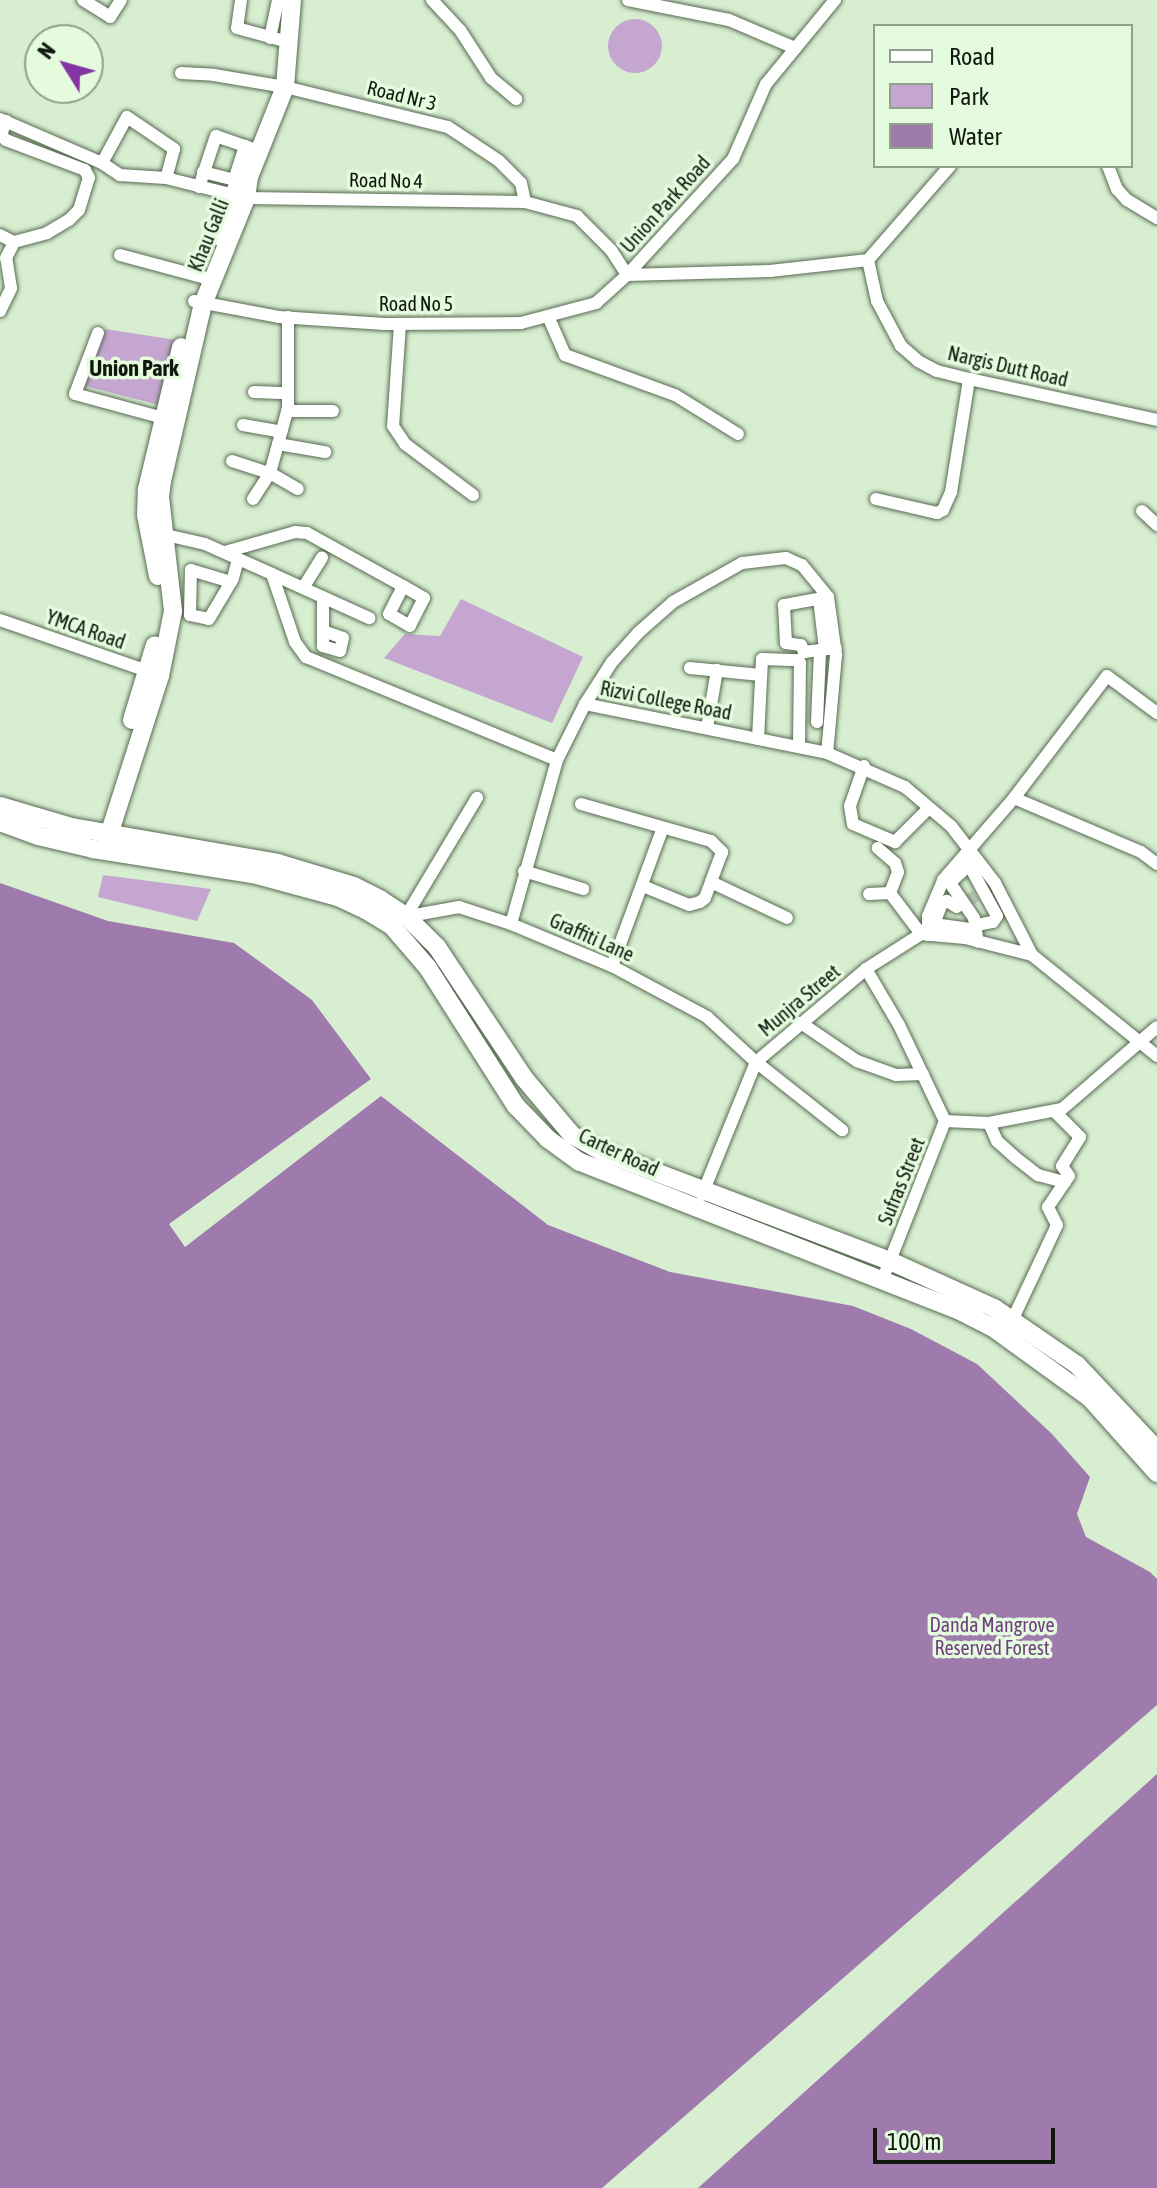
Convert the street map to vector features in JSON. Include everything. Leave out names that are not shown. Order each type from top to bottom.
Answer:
[{"type":"main road","name":"Khau Galli","points":[[154,673],[162,608],[157,533],[171,420],[198,302],[249,177],[252,149],[285,87],[279,40],[292,0]]},
{"type":"main road","name":"Khau Galli","points":[[100,841],[173,611],[170,582],[157,533]]},
{"type":"main road","points":[[0,806],[100,841]]},
{"type":"main road","points":[[0,822],[100,841]]},
{"type":"main road","name":"Carter Road","points":[[100,841],[319,874],[354,886],[437,947],[524,1078],[572,1135],[603,1152],[890,1261],[1077,1365],[1157,1450]]},
{"type":"main road","name":"Carter Road","points":[[398,920],[500,1085],[548,1139],[580,1162],[698,1211],[1009,1327],[1090,1398],[1157,1473]]},
{"type":"street","points":[[83,0],[110,17],[121,0]]},
{"type":"street","points":[[241,0],[237,28],[279,40],[278,0]]},
{"type":"street","points":[[432,0],[460,30],[491,78],[516,99]]},
{"type":"street","points":[[628,0],[729,20],[795,48]]},
{"type":"street","name":"Union Park Road","points":[[627,275],[733,159],[766,84],[835,0]]},
{"type":"street","name":"Road Nr 3","points":[[181,73],[214,75],[285,87],[448,127],[499,161],[521,183],[525,202]]},
{"type":"street","points":[[102,163],[127,117],[174,149],[166,178]]},
{"type":"street","points":[[0,235],[14,242],[47,233],[69,220],[79,210],[89,178],[85,170],[6,140],[1,135],[3,120],[127,177],[166,178],[240,197]]},
{"type":"street","points":[[199,187],[203,172],[216,136],[252,149],[234,180],[203,172]]},
{"type":"street","points":[[627,275],[770,271],[868,260],[948,168]]},
{"type":"street","points":[[1109,168],[1117,189],[1127,200],[1157,218]]},
{"type":"street","name":"Road No 4","points":[[240,197],[525,202],[577,216],[611,250],[627,275]]},
{"type":"street","points":[[0,311],[11,288],[6,258],[14,242]]},
{"type":"street","points":[[120,255],[208,279]]},
{"type":"street","name":"Nargis Dutt Road","points":[[868,260],[877,301],[901,346],[937,371],[1157,420]]},
{"type":"street","name":"Road No 5","points":[[198,302],[288,317],[400,324],[521,323],[596,303],[627,275]]},
{"type":"street","points":[[548,316],[565,355],[675,395],[738,434]]},
{"type":"street","points":[[253,499],[270,473],[287,411],[288,317]]},
{"type":"street","points":[[400,324],[393,426],[405,444],[473,495]]},
{"type":"street","points":[[98,333],[75,394],[171,420]]},
{"type":"street","points":[[876,499],[937,513],[943,510],[951,492],[969,379]]},
{"type":"street","points":[[254,392],[288,393]]},
{"type":"street","points":[[287,411],[333,411]]},
{"type":"street","points":[[243,425],[325,452]]},
{"type":"street","points":[[232,461],[270,473],[298,489]]},
{"type":"street","points":[[1142,511],[1157,525]]},
{"type":"street","points":[[225,552],[302,532],[403,586]]},
{"type":"street","points":[[157,533],[225,552],[272,574],[306,584],[369,618]]},
{"type":"street","points":[[306,584],[322,558]]},
{"type":"street","points":[[585,704],[612,662],[639,632],[673,602],[742,563],[786,558],[802,565],[824,598],[827,753]]},
{"type":"street","points":[[231,582],[191,570],[190,615],[207,620],[231,582],[238,559]]},
{"type":"street","points":[[272,574],[295,642],[306,657],[557,760]]},
{"type":"street","points":[[170,582],[190,586]]},
{"type":"street","points":[[323,631],[327,596]]},
{"type":"street","points":[[824,598],[785,604],[783,608],[787,644],[801,645],[804,652],[827,649]]},
{"type":"street","name":"YMCA Road","points":[[0,620],[154,673]]},
{"type":"street","points":[[817,722],[827,649]]},
{"type":"street","points":[[758,739],[764,658],[799,661],[799,747]]},
{"type":"street","points":[[690,668],[761,675]]},
{"type":"street","points":[[707,728],[717,670]]},
{"type":"street","points":[[971,931],[950,881],[972,858],[1107,676],[1157,713]]},
{"type":"street","name":"Rizvi College Road","points":[[511,924],[557,760],[585,704],[827,753],[864,766],[905,787],[929,808],[972,858],[987,888]]},
{"type":"street","points":[[864,766],[850,806],[853,824],[895,842],[929,808]]},
{"type":"street","points":[[398,920],[477,798]]},
{"type":"street","points":[[1014,798],[1141,852],[1157,864]]},
{"type":"street","points":[[581,804],[716,844],[722,852],[705,898],[689,905],[643,886]]},
{"type":"street","points":[[612,966],[662,830]]},
{"type":"street","points":[[878,848],[898,868],[890,893]]},
{"type":"street","points":[[925,928],[943,880],[972,858]]},
{"type":"street","points":[[524,871],[583,889]]},
{"type":"street","points":[[711,882],[787,918]]},
{"type":"street","points":[[987,888],[1011,910],[1032,955]]},
{"type":"street","points":[[987,888],[997,916]]},
{"type":"street","points":[[869,894],[890,893],[925,928],[971,931],[1032,955],[1157,1056]]},
{"type":"street","name":"Munjra Street","points":[[698,1211],[703,1189],[756,1062],[866,969],[925,928],[942,903],[962,904]]},
{"type":"street","name":"Graffiti Lane","points":[[398,920],[459,907],[511,924],[612,966],[707,1017],[756,1062],[842,1130]]},
{"type":"street","points":[[971,931],[1011,910]]},
{"type":"street","name":"Sufras Street","points":[[866,969],[945,1121],[882,1281]]},
{"type":"street","points":[[801,1023],[857,1061],[896,1075],[923,1074]]},
{"type":"street","points":[[945,1121],[989,1123],[1062,1109],[1157,1027]]},
{"type":"street","points":[[1009,1327],[1057,1225],[1048,1207],[1069,1176],[1062,1166],[1080,1137],[1054,1111]]},
{"type":"street","points":[[989,1123],[997,1141],[1016,1158],[1038,1175],[1065,1182]]},
{"type":"green space","points":[[635,19],[654,27],[662,46],[654,65],[635,73],[616,65],[608,46],[616,27]]},
{"type":"green space","points":[[105,329],[183,341],[163,406],[85,386]]},
{"type":"green space","points":[[461,599],[583,657],[552,723],[384,658],[405,634],[440,636]]},
{"type":"green space","points":[[103,875],[211,889],[197,921],[98,897]]},
{"type":"water","points":[[0,883],[108,921],[234,943],[312,1000],[371,1079],[169,1224],[185,1247],[381,1096],[548,1225],[670,1272],[853,1306],[911,1329],[977,1364],[1052,1434],[1090,1477],[1077,1514],[1086,1537],[1150,1572],[1157,1579],[1157,1705],[602,2188],[0,2188]]},
{"type":"water","points":[[1157,1774],[1157,2188],[698,2188]]},
{"type":"tunnel","points":[[966,902],[983,891]]},
{"type":"district","name":"Union Park","points":[[134,369]]},
{"type":"park label","name":"Danda Mangrove Reserved Forest","points":[[992,1636]]}]
